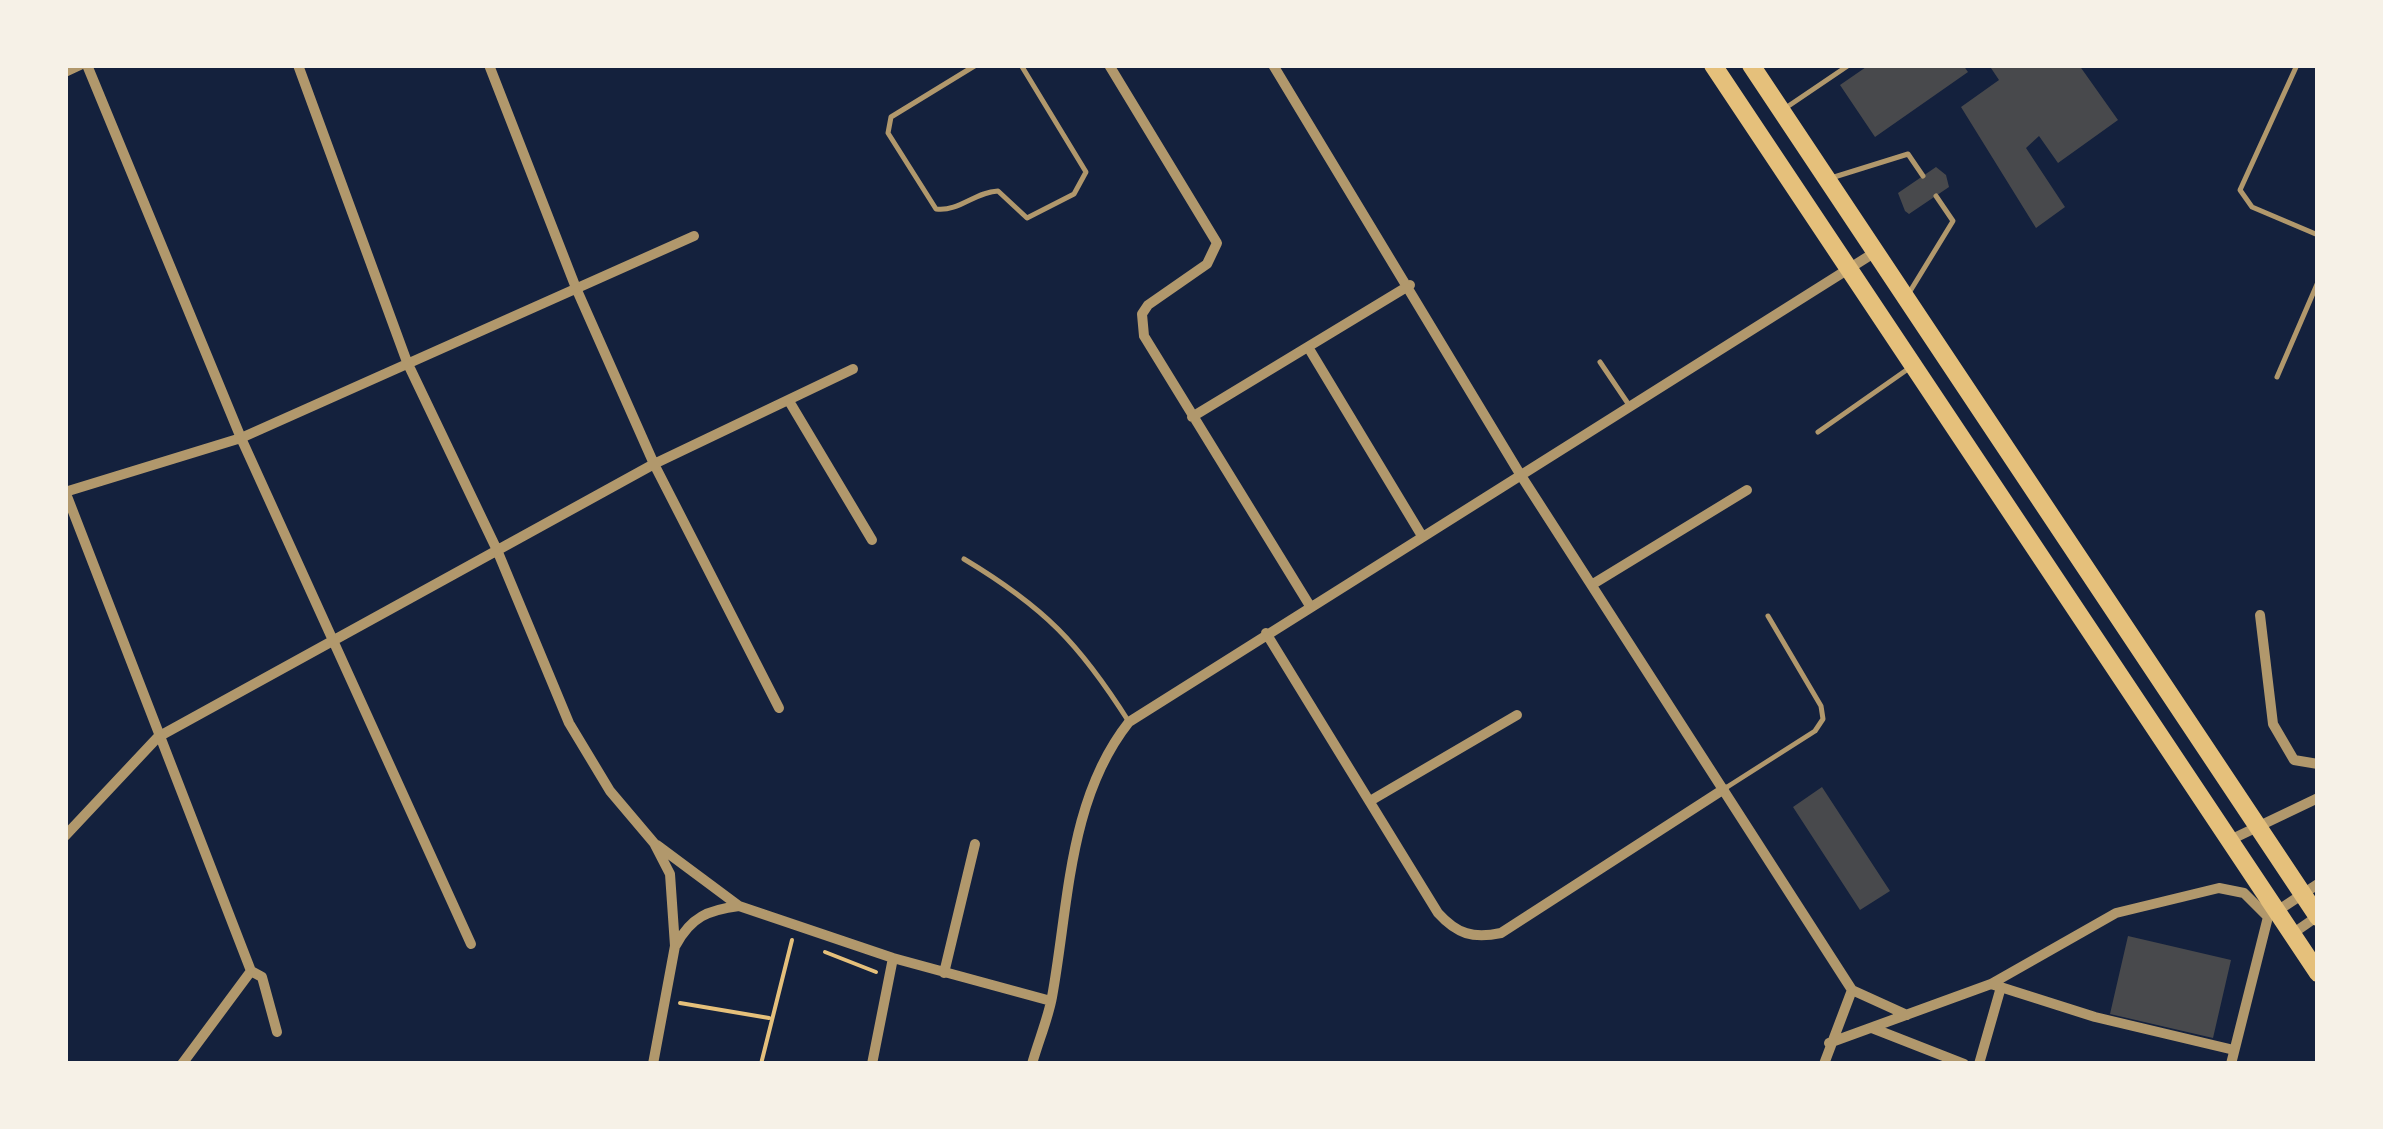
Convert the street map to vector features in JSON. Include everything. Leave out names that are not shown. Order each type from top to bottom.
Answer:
[{"type":"main road","points":[[1713,65],[2230,840],[2272,913],[2292,934],[2318,973]]},
{"type":"main road","points":[[1751,65],[2259,824],[2311,889],[2318,916]]},
{"type":"street","points":[[65,72],[84,65],[241,438],[471,944]]},
{"type":"street","points":[[298,65],[407,362],[497,550],[569,722],[610,791],[654,843],[739,906],[894,958],[1051,1000]]},
{"type":"street","points":[[489,65],[576,288],[654,464],[779,708]]},
{"type":"street","points":[[1109,65],[1214,232],[1217,244],[1213,258],[1155,297],[1142,314],[1144,336],[1310,606]]},
{"type":"street","points":[[1274,65],[1410,285],[1520,474],[1852,990],[1907,1015]]},
{"type":"street","points":[[277,1032],[262,977],[251,971],[65,492],[241,438],[694,236]]},
{"type":"street","points":[[1032,1064],[1051,1000],[1070,872],[1092,783],[1108,748],[1128,722],[1877,250]]},
{"type":"street","points":[[1192,417],[1410,285]]},
{"type":"street","points":[[1308,346],[1422,536]]},
{"type":"street","points":[[65,836],[158,737],[654,464],[854,368]]},
{"type":"street","points":[[789,401],[872,540]]},
{"type":"street","points":[[1593,584],[1747,490]]},
{"type":"street","points":[[2260,615],[2276,736],[2294,760],[2318,764]]},
{"type":"street","points":[[1266,634],[1438,913],[1464,934],[1482,938],[1501,933],[1724,788]]},
{"type":"street","points":[[1370,801],[1517,716]]},
{"type":"street","points":[[2230,840],[2318,798]]},
{"type":"street","points":[[654,843],[673,885],[676,946],[654,1064]]},
{"type":"street","points":[[944,973],[975,844]]},
{"type":"street","points":[[1829,1043],[1996,986],[2116,913],[2202,889],[2244,893],[2272,913]]},
{"type":"street","points":[[2231,1064],[2272,913],[2311,889]]},
{"type":"street","points":[[676,946],[685,928],[708,910],[739,906]]},
{"type":"street","points":[[2292,934],[2318,916]]},
{"type":"street","points":[[872,1064],[894,958]]},
{"type":"street","points":[[182,1064],[251,971]]},
{"type":"street","points":[[1996,986],[2095,1017],[2234,1050]]},
{"type":"street","points":[[1980,1064],[1996,986]]},
{"type":"street","points":[[1824,1064],[1852,990]]},
{"type":"street","points":[[1872,1028],[1964,1064]]},
{"type":"lane","points":[[976,65],[890,117],[888,134],[936,209],[946,210],[984,192],[998,191],[1026,218],[1074,194],[1086,172],[1020,65]]},
{"type":"lane","points":[[1782,110],[1849,65]]},
{"type":"lane","points":[[2297,65],[2240,190],[2252,207],[2318,235]]},
{"type":"lane","points":[[1828,179],[1908,154],[1923,176]]},
{"type":"lane","points":[[1907,296],[1953,221],[1936,196]]},
{"type":"lane","points":[[2277,377],[2318,282]]},
{"type":"lane","points":[[1600,362],[1629,405]]},
{"type":"lane","points":[[1818,432],[1915,365]]},
{"type":"lane","points":[[964,559],[1015,590],[1061,628],[1095,669],[1128,722]]},
{"type":"lane","points":[[1724,788],[1814,731],[1822,719],[1820,706],[1768,616]]},
{"type":"path","points":[[760,1064],[790,939],[878,973]]},
{"type":"path","points":[[678,1003],[769,1018]]},
{"type":"building","points":[[1869,65],[1963,65],[1968,72],[1875,137],[1840,85]]},
{"type":"building","points":[[1989,65],[2079,65],[2118,120],[2058,163],[2039,136],[2026,148],[2065,207],[2036,228],[1961,107],[1999,80]]},
{"type":"building","points":[[1936,167],[1946,175],[1949,187],[1909,214],[1898,193]]},
{"type":"building","points":[[1822,787],[1890,891],[1860,910],[1793,807]]},
{"type":"building","points":[[2128,936],[2231,960],[2213,1038],[2110,1014]]}]
